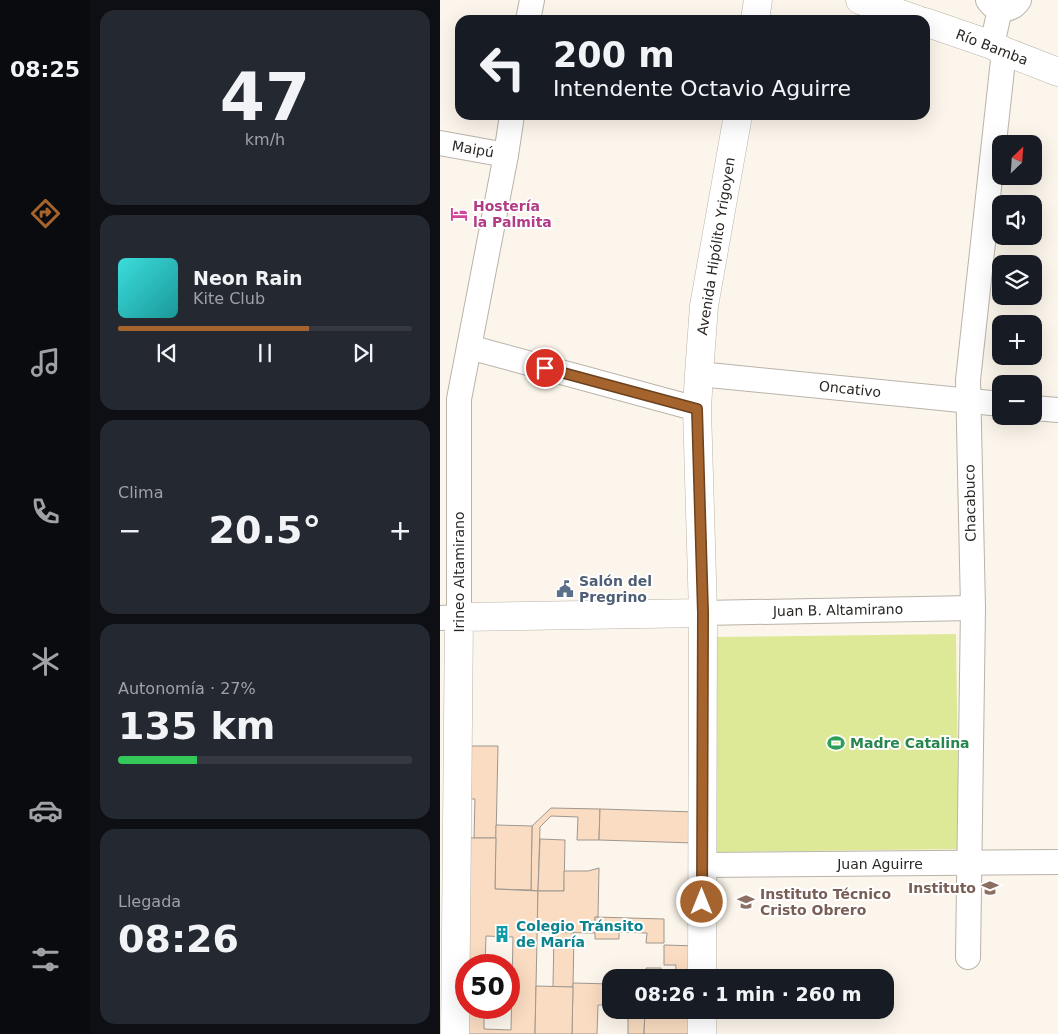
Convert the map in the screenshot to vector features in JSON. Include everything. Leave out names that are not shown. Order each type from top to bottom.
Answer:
[{"type":"main road","points":[[756,15],[758,0]]},
{"type":"main road","points":[[860,0],[904,15]]},
{"type":"main road","name":"Río Bamba","points":[[930,24],[1058,72]]},
{"type":"main road","name":"Avenida Hipólito Yrigoyen","points":[[702,969],[703,613],[697,409],[704,306],[737,120]]},
{"type":"main road","points":[[450,617],[703,613]]},
{"type":"main road","name":"Irineo Altamirano","points":[[450,617],[448,873],[455,1034]]},
{"type":"main road","points":[[702,1019],[702,1034]]},
{"type":"street","points":[[529,15],[532,0]]},
{"type":"street","name":"Chacabuco","points":[[968,957],[973,608],[968,380],[1002,3]]},
{"type":"street","name":"Irineo Altamirano","points":[[450,617],[449,397],[469,347],[511,120]]},
{"type":"street","name":"Maipú","points":[[440,143],[506,155]]},
{"type":"street","points":[[469,347],[697,409]]},
{"type":"street","name":"Oncativo","points":[[699,374],[992,403]]},
{"type":"street","points":[[1042,409],[1058,410]]},
{"type":"street","name":"Juan B. Altamirano","points":[[703,613],[973,608]]},
{"type":"street","name":"Juan Aguirre","points":[[702,865],[1058,862]]},
{"type":"green space","name":"Madre Catalina","points":[[956,634],[959,849],[717,852],[714,637]]},
{"type":"building","points":[[470,746],[498,746],[496,838],[474,838],[475,799],[464,799]]},
{"type":"building","points":[[551,808],[600,809],[599,840],[577,840],[578,817],[551,816],[540,827],[538,891],[531,890],[532,826]]},
{"type":"building","points":[[600,809],[695,812],[694,843],[599,840]]},
{"type":"building","points":[[496,825],[532,826],[531,890],[495,889]]},
{"type":"building","name":"Colegio Tránsito de María","points":[[470,838],[496,838],[495,889],[538,891],[535,1034],[465,1034],[466,1019],[484,1019],[484,1029],[511,1030],[511,1019],[520,1019],[520,954],[513,954],[513,937],[486,936],[485,954],[467,954]]},
{"type":"building","points":[[540,839],[565,840],[564,891],[538,891]]},
{"type":"building","points":[[599,868],[598,917],[595,917],[595,933],[537,932],[538,891],[564,891],[564,871],[588,871]]},
{"type":"building","points":[[595,917],[664,919],[664,943],[646,943],[647,933],[619,932],[619,939],[595,939]]},
{"type":"building","points":[[554,932],[574,933],[573,987],[553,987]]},
{"type":"building","points":[[664,945],[698,946],[697,966],[694,969],[676,969],[676,965],[664,965]]},
{"type":"building","points":[[573,983],[602,984],[602,1005],[598,1005],[597,1034],[572,1034]]},
{"type":"building","points":[[536,986],[573,987],[572,1034],[535,1034]]},
{"type":"building","points":[[628,1019],[645,1019],[644,1034],[628,1034]]},
{"type":"building","points":[[645,1019],[691,1019],[691,1034],[644,1034]]},
{"type":"place","name":"Hostería la Palmita","points":[[459,214]]},
{"type":"place","name":"Salón del Pregrino","points":[[565,589]]},
{"type":"place","name":"Madre Catalina","points":[[836,743]]},
{"type":"place","name":"Instituto","points":[[990,888]]},
{"type":"place","name":"Instituto Técnico Cristo Obrero","points":[[746,902]]},
{"type":"place","name":"Colegio Tránsito de María","points":[[502,934]]},
{"type":"route","points":[[545,368],[697,409],[703,613],[702,902]]}]
